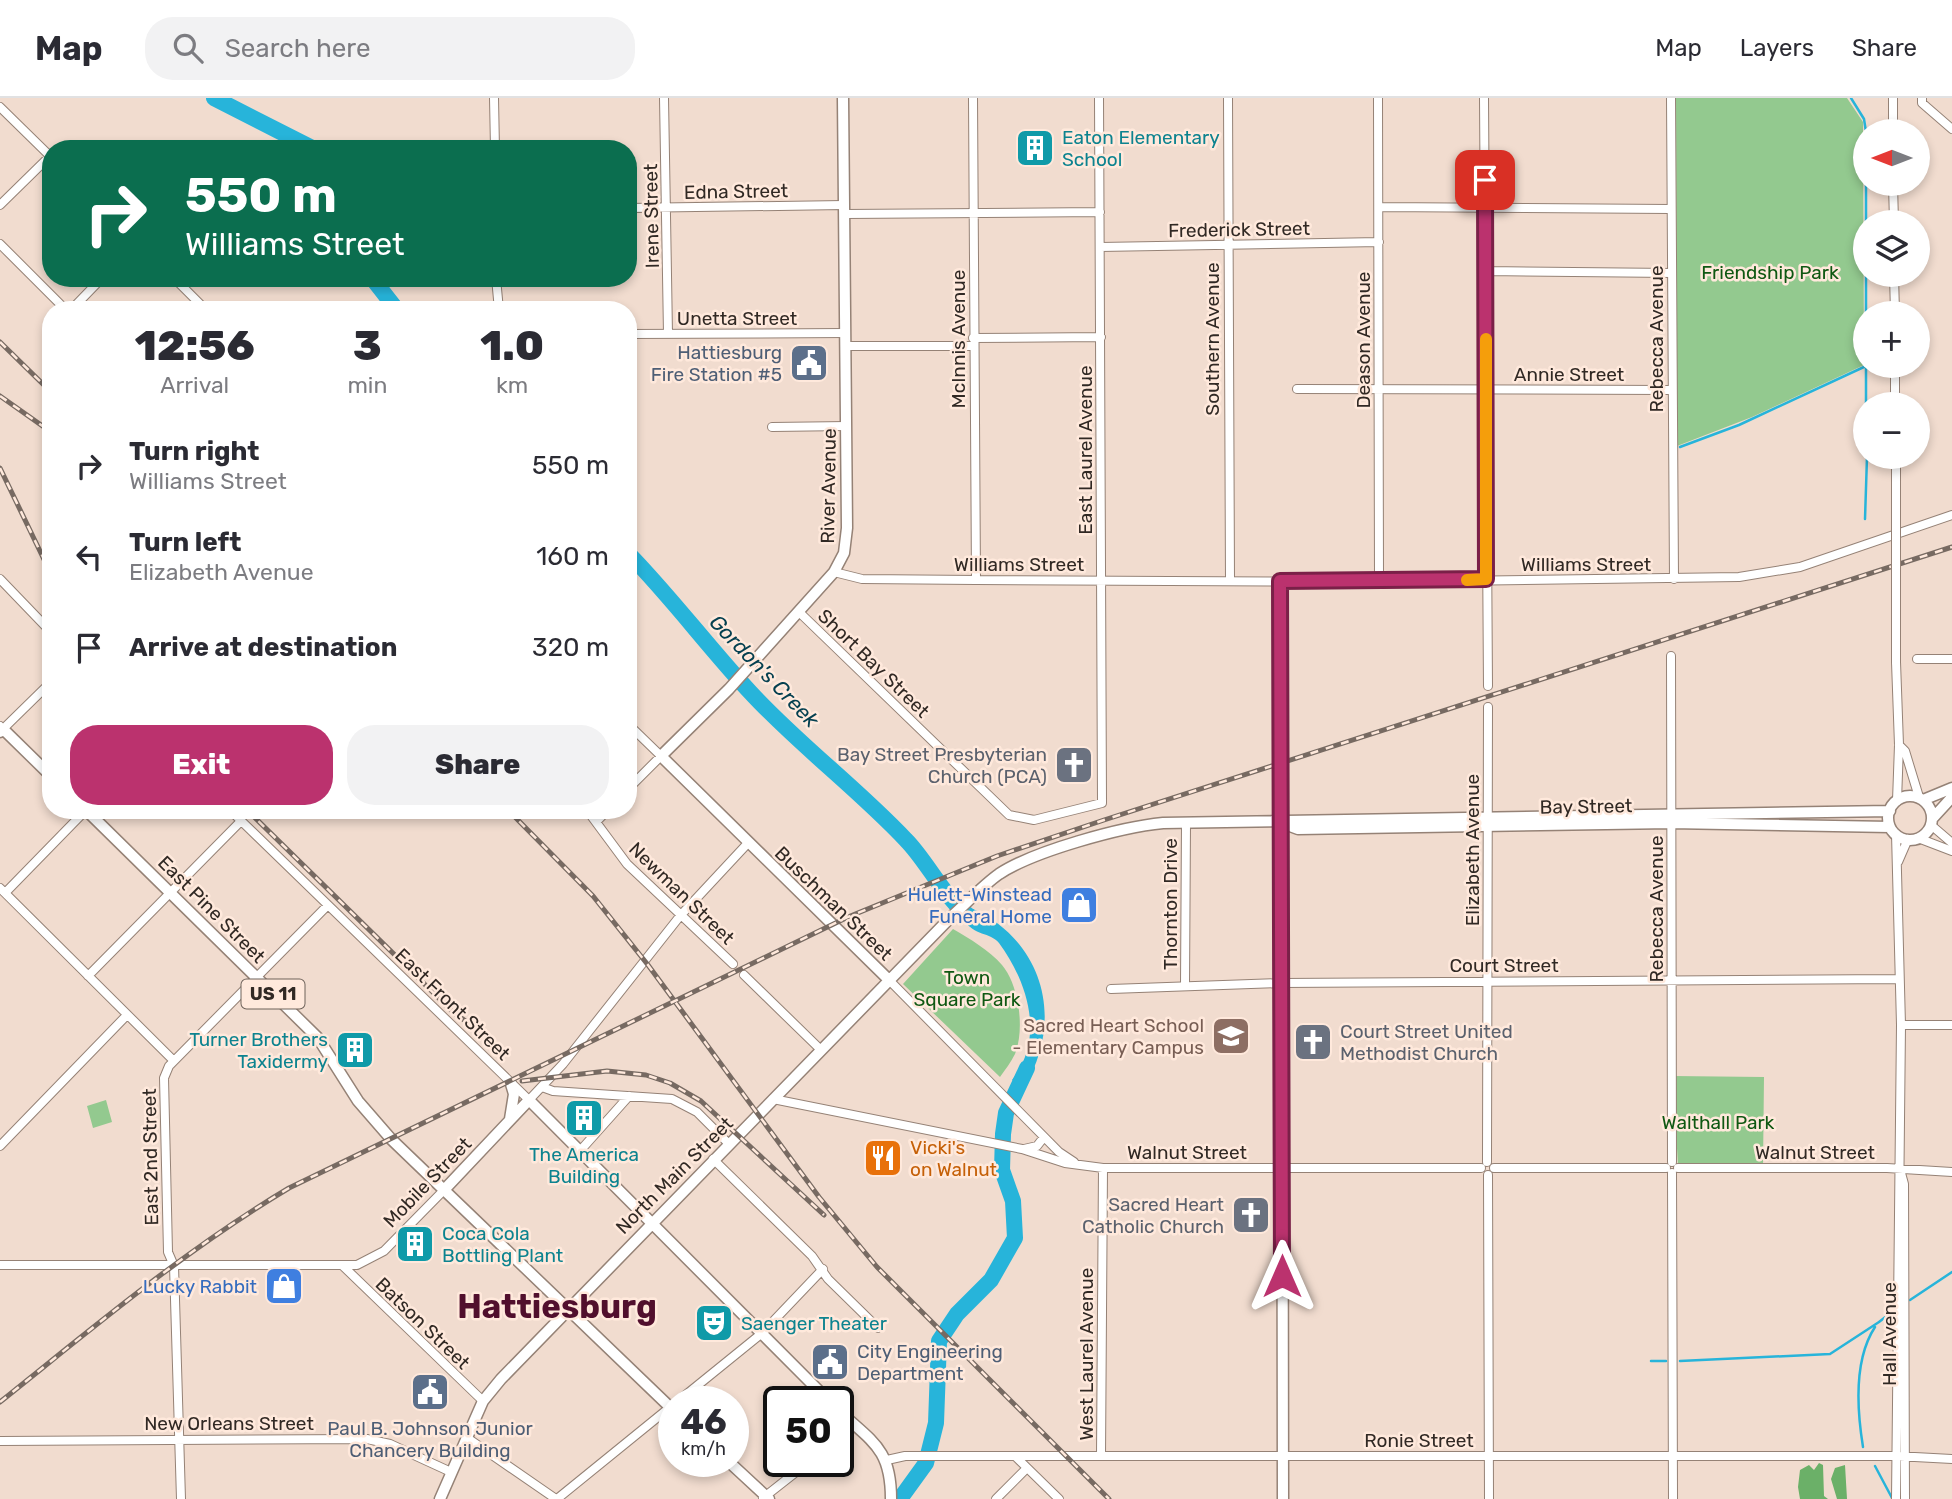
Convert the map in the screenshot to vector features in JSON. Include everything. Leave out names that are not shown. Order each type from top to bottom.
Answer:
[{"type":"main road","name":"River Avenue","points":[[661,755],[729,689],[834,572],[842,557],[846,540],[847,426],[843,98]]},
{"type":"main road","points":[[1,729],[42,768]]},
{"type":"main road","name":"Buschman Street","points":[[661,755],[889,980]]},
{"type":"main road","points":[[1952,788],[1921,799],[1906,796],[1893,806],[1893,830],[1913,839],[1952,797]]},
{"type":"main road","points":[[1921,799],[1931,822]]},
{"type":"main road","name":"Bay Street","points":[[968,901],[999,874],[1030,858],[1134,827],[1186,823],[1282,824],[1298,829],[1488,820],[1671,818],[1893,806]]},
{"type":"main road","name":"Bay Street","points":[[1671,818],[1893,830]]},
{"type":"main road","name":"East Pine Street","points":[[95,819],[318,1038],[372,1119],[567,1310]]},
{"type":"main road","points":[[1282,824],[1283,1499]]},
{"type":"main road","name":"North Main Street","points":[[440,1499],[483,1401],[650,1223],[968,901]]},
{"type":"main road","points":[[510,1120],[514,1094],[511,1084]]},
{"type":"main road","name":"Mobile Street","points":[[444,1190],[529,1100]]},
{"type":"main road","name":"East Front Street","points":[[529,1100],[814,1386]]},
{"type":"main road","name":"US 11","points":[[567,1310],[658,1392]]},
{"type":"main road","points":[[854,1425],[887,1460],[891,1499]]},
{"type":"main road","points":[[744,1477],[766,1498]]},
{"type":"street","points":[[494,98],[495,140]]},
{"type":"street","name":"Irene Street","points":[[664,98],[668,334]]},
{"type":"street","name":"McInnis Avenue","points":[[973,98],[976,580]]},
{"type":"street","name":"East Laurel Avenue","points":[[1099,98],[1102,803]]},
{"type":"street","name":"Southern Avenue","points":[[1228,98],[1230,581]]},
{"type":"street","name":"Deason Avenue","points":[[1378,98],[1379,582]]},
{"type":"street","points":[[1484,98],[1488,687]]},
{"type":"street","name":"Rebecca Avenue","points":[[1671,98],[1674,579]]},
{"type":"street","points":[[1892,98],[1893,119]]},
{"type":"street","points":[[1922,98],[1922,103],[1952,129]]},
{"type":"street","points":[[0,107],[42,148]]},
{"type":"street","points":[[0,205],[42,164]]},
{"type":"street","points":[[1379,207],[1671,209]]},
{"type":"street","name":"Edna Street","points":[[637,208],[845,209]]},
{"type":"street","points":[[845,209],[972,213],[1100,212]]},
{"type":"street","name":"Frederick Street","points":[[1100,247],[1379,242]]},
{"type":"street","points":[[0,244],[42,284]]},
{"type":"street","points":[[1486,271],[1672,273]]},
{"type":"street","points":[[45,287],[60,301]]},
{"type":"street","points":[[78,301],[93,287]]},
{"type":"street","points":[[183,287],[197,301]]},
{"type":"street","name":"Unetta Street","points":[[637,334],[846,333]]},
{"type":"street","points":[[846,346],[1101,338]]},
{"type":"street","name":"Annie Street","points":[[1297,389],[1672,390]]},
{"type":"street","points":[[772,427],[847,426]]},
{"type":"street","points":[[1893,806],[1899,744],[1896,662],[1896,469]]},
{"type":"street","name":"Williams Street","points":[[834,572],[862,579],[976,580],[1379,582],[1738,577],[1785,570],[1952,515]]},
{"type":"street","points":[[0,579],[42,623]]},
{"type":"street","points":[[1280,581],[1282,824]]},
{"type":"street","name":"Short Bay Street","points":[[799,612],[1009,815],[1034,820],[1102,803]]},
{"type":"street","name":"Rebecca Avenue","points":[[1671,656],[1673,1499]]},
{"type":"street","points":[[1917,659],[1952,659]]},
{"type":"street","points":[[1,729],[42,690]]},
{"type":"street","name":"Elizabeth Avenue","points":[[1488,707],[1489,1499]]},
{"type":"street","name":"Buschman Street","points":[[637,732],[661,755]]},
{"type":"street","points":[[1899,744],[1905,751],[1921,799]]},
{"type":"street","name":"River Avenue","points":[[637,780],[661,755]]},
{"type":"street","points":[[77,819],[2,891],[174,1061],[327,906]]},
{"type":"street","name":"Newman Street","points":[[594,819],[617,854],[733,964]]},
{"type":"street","points":[[596,822],[599,819]]},
{"type":"street","points":[[88,976],[241,821]]},
{"type":"street","name":"East Front Street","points":[[241,821],[529,1100]]},
{"type":"street","points":[[1931,822],[1952,843]]},
{"type":"street","name":"Thornton Drive","points":[[1185,985],[1186,823]]},
{"type":"street","name":"Hall Avenue","points":[[1893,830],[1898,862],[1900,1169],[1904,1184],[1901,1456],[1905,1499]]},
{"type":"street","points":[[1913,839],[1952,851]]},
{"type":"street","name":"Hall Avenue","points":[[1898,862],[1913,839]]},
{"type":"street","name":"Mobile Street","points":[[529,1100],[680,916],[748,843]]},
{"type":"street","points":[[744,975],[821,1050]]},
{"type":"street","name":"Court Street","points":[[1111,989],[1282,983],[1897,979]]},
{"type":"street","name":"Buschman Street","points":[[889,980],[1059,1152],[1077,1163]]},
{"type":"street","points":[[0,1146],[127,1015]]},
{"type":"street","points":[[1901,1025],[1952,1025]]},
{"type":"street","name":"East 2nd Street","points":[[174,1061],[166,1071],[163,1084],[167,1252],[174,1266],[181,1499]]},
{"type":"street","points":[[542,1087],[553,1091],[668,1098],[679,1101],[697,1112],[729,1144]]},
{"type":"street","points":[[579,1152],[629,1096]]},
{"type":"street","name":"Walnut Street","points":[[773,1099],[1018,1149],[1065,1163],[1103,1168],[1900,1169],[1952,1172]]},
{"type":"street","points":[[1018,1149],[1037,1146],[1044,1137]]},
{"type":"street","points":[[713,1159],[878,1328]]},
{"type":"street","name":"West Laurel Avenue","points":[[1101,1456],[1103,1168]]},
{"type":"street","name":"Mobile Street","points":[[0,1265],[343,1266],[365,1263],[378,1256],[444,1190]]},
{"type":"street","name":"Batson Street","points":[[343,1266],[483,1401]]},
{"type":"street","points":[[698,1386],[761,1334],[823,1269]]},
{"type":"street","points":[[467,1437],[557,1499],[658,1419]]},
{"type":"street","name":"New Orleans Street","points":[[0,1441],[375,1440],[452,1472]]},
{"type":"street","name":"Ronie Street","points":[[887,1460],[905,1456],[1901,1456],[1952,1459]]},
{"type":"street","name":"Hall Avenue","points":[[1896,1499],[1901,1456]]},
{"type":"street","points":[[1016,1457],[1059,1499]]},
{"type":"street","points":[[996,1499],[1027,1468]]},
{"type":"street","points":[[766,1498],[791,1477]]},
{"type":"green space","name":"Friendship Park","points":[[1676,98],[1847,98],[1861,119],[1853,119],[1853,196],[1863,196],[1863,210],[1853,210],[1853,287],[1864,287],[1864,301],[1853,301],[1853,370],[1752,417],[1677,446]]},
{"type":"green space","name":"Town Square Park","points":[[953,929],[997,960],[1013,984],[1019,1008],[1020,1032],[1015,1054],[1000,1077],[903,984]]},
{"type":"green space","name":"Walthall Park","points":[[1673,1076],[1764,1077],[1763,1167],[1678,1166]]},
{"type":"green space","points":[[106,1100],[112,1122],[93,1128],[87,1106]]},
{"type":"green space","points":[[1819,1463],[1823,1465],[1824,1496],[1828,1499],[1800,1499],[1800,1470],[1809,1465],[1814,1470]]},
{"type":"green space","points":[[1845,1465],[1847,1499],[1837,1499],[1831,1479],[1835,1468]]},
{"type":"water","points":[[973,909],[997,923],[1016,941],[1031,962],[1040,985],[1045,1010],[1043,1036],[1036,1063],[1023,1089],[1012,1080],[1028,1046],[1029,1010],[1024,992],[1018,974],[999,943],[972,929],[964,920]]},
{"type":"waterway","name":"Gordon's Creek","points":[[214,98],[296,140]]},
{"type":"waterway","points":[[1851,98],[1864,119]]},
{"type":"waterway","points":[[1866,196],[1866,210]]},
{"type":"waterway","name":"Gordon's Creek","points":[[379,287],[390,301]]},
{"type":"waterway","points":[[1866,287],[1866,301]]},
{"type":"waterway","points":[[1680,447],[1739,425],[1853,372]]},
{"type":"waterway","points":[[1866,378],[1866,392]]},
{"type":"waterway","points":[[1865,519],[1867,469]]},
{"type":"waterway","name":"Gordon's Creek","points":[[637,563],[751,693],[906,840],[961,910],[985,925]]},
{"type":"waterway","name":"Gordon's Creek","points":[[900,1499],[926,1463],[936,1423],[939,1341],[957,1314],[991,1280],[1015,1238],[1013,1201],[1002,1170],[1003,1134],[1006,1113],[1027,1068]]},
{"type":"waterway","points":[[1910,1300],[1952,1272]]},
{"type":"waterway","points":[[1879,1322],[1893,1311]]},
{"type":"waterway","points":[[1680,1361],[1830,1354],[1879,1322]]},
{"type":"waterway","points":[[1863,1447],[1859,1417],[1860,1369],[1863,1354],[1875,1327]]},
{"type":"waterway","points":[[1651,1361],[1666,1361]]},
{"type":"waterway","points":[[1875,1466],[1892,1498]]},
{"type":"railway","points":[[0,342],[42,383]]},
{"type":"railway","points":[[0,396],[42,426]]},
{"type":"railway","points":[[0,468],[42,555]]},
{"type":"railway","points":[[0,1402],[177,1263],[289,1188],[848,917],[997,856],[1104,820],[1952,547]]},
{"type":"railway","points":[[256,819],[454,1013],[490,1038]]},
{"type":"railway","points":[[517,819],[593,896],[648,965],[819,1197],[877,1267],[1109,1499]]},
{"type":"railway","points":[[522,1081],[607,1071],[646,1075],[670,1083],[701,1101],[824,1215]]},
{"type":"slow traffic","points":[[1467,580],[1486,579],[1486,339]]},
{"type":"place","name":"Eaton Elementary School","points":[[1035,148]]},
{"type":"place","name":"Hattiesburg Fire Station #5","points":[[809,363]]},
{"type":"place","name":"Bay Street Presbyterian Church (PCA)","points":[[1074,765]]},
{"type":"place","name":"Hulett-Winstead Funeral Home","points":[[1079,905]]},
{"type":"place","name":"Sacred Heart School - Elementary Campus","points":[[1231,1036]]},
{"type":"place","name":"Court Street United Methodist Church","points":[[1313,1042]]},
{"type":"place","name":"Turner Brothers Taxidermy","points":[[355,1050]]},
{"type":"place","name":"The America Building","points":[[584,1118]]},
{"type":"place","name":"Vicki's on Walnut","points":[[883,1158]]},
{"type":"place","name":"Sacred Heart Catholic Church","points":[[1251,1215]]},
{"type":"place","name":"Coca Cola Bottling Plant","points":[[415,1244]]},
{"type":"place","name":"Lucky Rabbit","points":[[284,1286]]},
{"type":"place","name":"Saenger Theater","points":[[714,1323]]},
{"type":"place","name":"City Engineering Department","points":[[830,1362]]},
{"type":"place","name":"Paul B. Johnson Junior Chancery Building","points":[[430,1392]]},
{"type":"district","name":"Hattiesburg","points":[[557,1306]]},
{"type":"route","points":[[1282,1276],[1280,581],[1486,579],[1485,180]]}]
